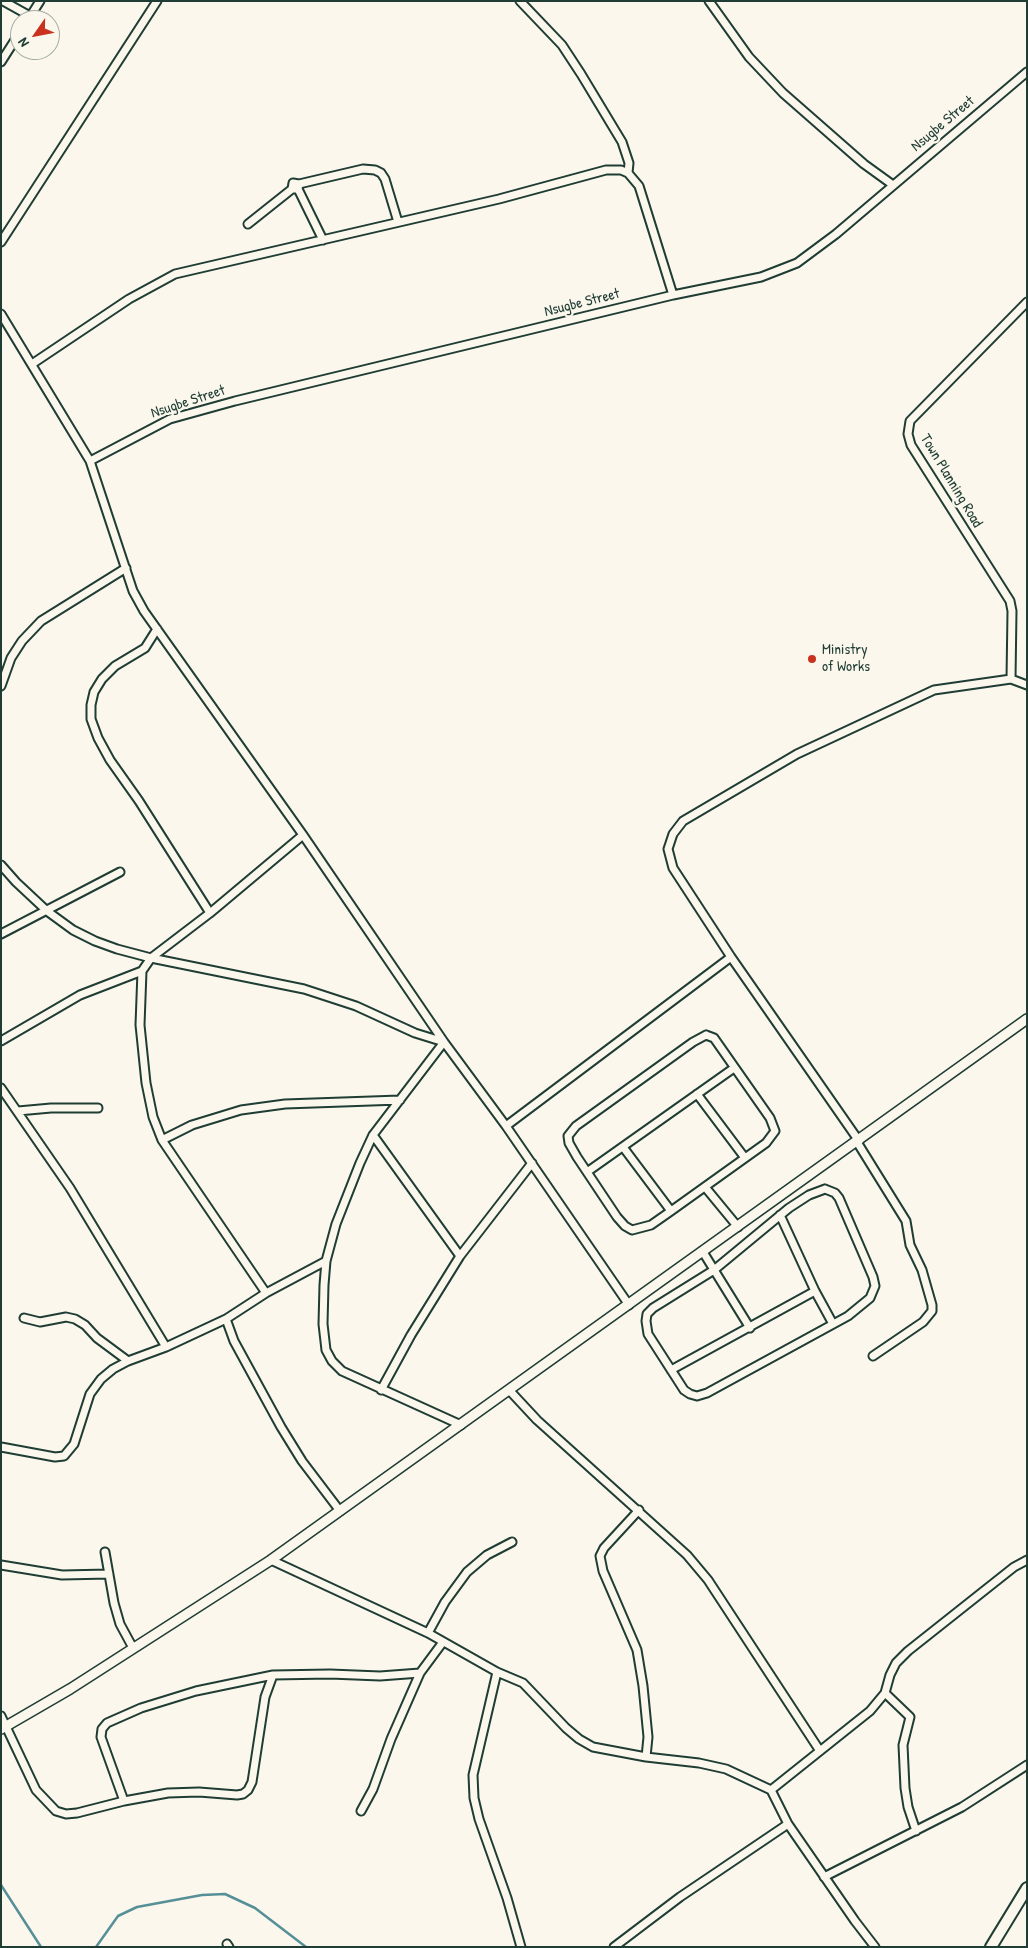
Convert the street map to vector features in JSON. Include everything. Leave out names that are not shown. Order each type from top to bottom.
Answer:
[{"type":"main road","points":[[991,1947],[1027,1888]]},
{"type":"street","points":[[3,1],[17,10]]},
{"type":"street","points":[[1,242],[157,1]]},
{"type":"street","points":[[520,1],[562,45],[581,74],[622,142],[629,163],[628,173]]},
{"type":"street","points":[[709,1],[749,57],[784,93],[864,164],[893,184]]},
{"type":"street","points":[[1,62],[10,48]]},
{"type":"street","name":"Nsugbe Street","points":[[90,461],[170,419],[245,398],[673,295],[761,277],[797,262],[836,234],[1027,72]]},
{"type":"street","points":[[248,224],[296,187],[363,169],[375,170],[381,173],[385,179],[398,222]]},
{"type":"street","points":[[32,364],[129,298],[175,274],[499,199],[606,170],[621,170],[628,173],[639,186],[673,295]]},
{"type":"street","points":[[296,187],[323,240]]},
{"type":"street","name":"Town Planning Road","points":[[1011,679],[1012,611],[1010,601],[911,445],[908,434],[910,421],[1027,302]]},
{"type":"street","points":[[1,314],[90,461],[133,591],[156,629],[303,835],[444,1042],[506,1126],[629,1305]]},
{"type":"street","points":[[1,686],[11,658],[22,640],[41,621],[126,568]]},
{"type":"street","points":[[156,629],[145,648],[115,666],[102,679],[94,692],[91,705],[92,719],[98,738],[110,760],[139,801],[210,913]]},
{"type":"street","points":[[873,1356],[923,1322],[932,1311],[922,1270],[910,1245],[906,1221],[858,1141],[731,957],[673,868],[668,849],[673,834],[683,821],[797,754],[934,690],[1011,679],[1027,685]]},
{"type":"street","points":[[1,1041],[80,996],[142,971],[152,958],[210,913],[303,835]]},
{"type":"street","points":[[1,865],[47,911],[73,930],[95,941],[152,958],[304,989],[356,1006],[415,1032],[444,1042]]},
{"type":"street","points":[[1,934],[120,872]]},
{"type":"street","points":[[506,1126],[731,957]]},
{"type":"street","points":[[142,971],[140,1025],[146,1083],[153,1117],[162,1140],[266,1293]]},
{"type":"street","points":[[4,1728],[70,1689],[271,1560],[1027,1019]]},
{"type":"street","points":[[706,1036],[710,1036],[734,1068],[770,1118],[775,1132],[766,1143],[651,1225],[632,1230],[617,1217],[569,1143],[568,1136],[571,1131],[693,1042],[706,1036]]},
{"type":"street","points":[[444,1042],[373,1135],[336,1224],[326,1261],[323,1324],[326,1350],[332,1361],[342,1371],[461,1425]]},
{"type":"street","points":[[587,1172],[734,1068]]},
{"type":"street","points":[[1,1088],[70,1188],[166,1347]]},
{"type":"street","points":[[697,1094],[745,1158]]},
{"type":"street","points":[[162,1140],[200,1122],[241,1110],[291,1103],[400,1100]]},
{"type":"street","points":[[18,1111],[51,1108],[98,1108]]},
{"type":"street","points":[[373,1135],[460,1256]]},
{"type":"street","points":[[623,1147],[671,1211]]},
{"type":"street","points":[[381,1390],[411,1334],[460,1256],[532,1163]]},
{"type":"street","points":[[705,1187],[738,1227]]},
{"type":"street","points":[[825,1189],[835,1192],[840,1198],[873,1277],[875,1286],[870,1298],[848,1316],[707,1393],[697,1396],[690,1394],[684,1390],[648,1334],[646,1321],[648,1314],[653,1308],[714,1270],[780,1215],[809,1195],[825,1189]]},
{"type":"street","points":[[780,1215],[815,1292],[833,1324]]},
{"type":"street","points":[[703,1252],[750,1328]]},
{"type":"street","points":[[1,1447],[55,1457],[64,1456],[74,1444],[90,1394],[101,1379],[113,1369],[226,1319],[266,1293],[326,1261]]},
{"type":"street","points":[[671,1370],[815,1292]]},
{"type":"street","points":[[24,1318],[40,1322],[66,1317],[75,1319],[85,1325],[97,1338],[128,1361]]},
{"type":"street","points":[[226,1319],[234,1341],[281,1427],[302,1461],[340,1511]]},
{"type":"street","points":[[510,1390],[537,1420],[687,1555],[708,1580],[820,1751]]},
{"type":"street","points":[[639,1510],[604,1548],[600,1556],[603,1571],[636,1650],[643,1686],[648,1737],[646,1756]]},
{"type":"street","points":[[428,1633],[446,1602],[467,1572],[487,1555],[512,1542]]},
{"type":"street","points":[[105,1552],[114,1603],[120,1624],[133,1648]]},
{"type":"street","points":[[271,1560],[428,1633],[496,1672],[523,1684],[578,1739],[594,1747],[726,1769],[771,1790],[788,1824],[824,1878],[875,1947]]},
{"type":"street","points":[[771,1790],[870,1711],[885,1694],[890,1675],[896,1663],[908,1651],[1014,1567],[1027,1560]]},
{"type":"street","points":[[1,1565],[62,1575],[109,1574]]},
{"type":"street","points":[[361,1811],[373,1789],[391,1739],[420,1673],[443,1642]]},
{"type":"street","points":[[496,1672],[473,1775],[474,1798],[479,1819],[521,1947]]},
{"type":"street","points":[[124,1801],[101,1737],[102,1729],[107,1723],[141,1708],[196,1691],[273,1675],[330,1674],[380,1676],[420,1673]]},
{"type":"street","points":[[1,1716],[4,1728],[36,1790],[56,1811],[66,1814],[77,1814],[124,1801],[168,1793],[199,1792],[237,1795],[243,1794],[248,1790],[252,1782],[265,1697],[273,1675]]},
{"type":"street","points":[[885,1694],[910,1717],[903,1744],[905,1788],[908,1807],[916,1830]]},
{"type":"street","points":[[824,1878],[962,1807],[1027,1765]]},
{"type":"street","points":[[614,1947],[680,1897],[788,1824]]},
{"type":"waterway","points":[[1,1885],[41,1947]]},
{"type":"waterway","points":[[96,1947],[118,1916],[137,1907],[202,1895],[225,1894],[255,1908],[306,1947]]},
{"type":"place","name":"Ministry of Works","points":[[812,659]]}]
